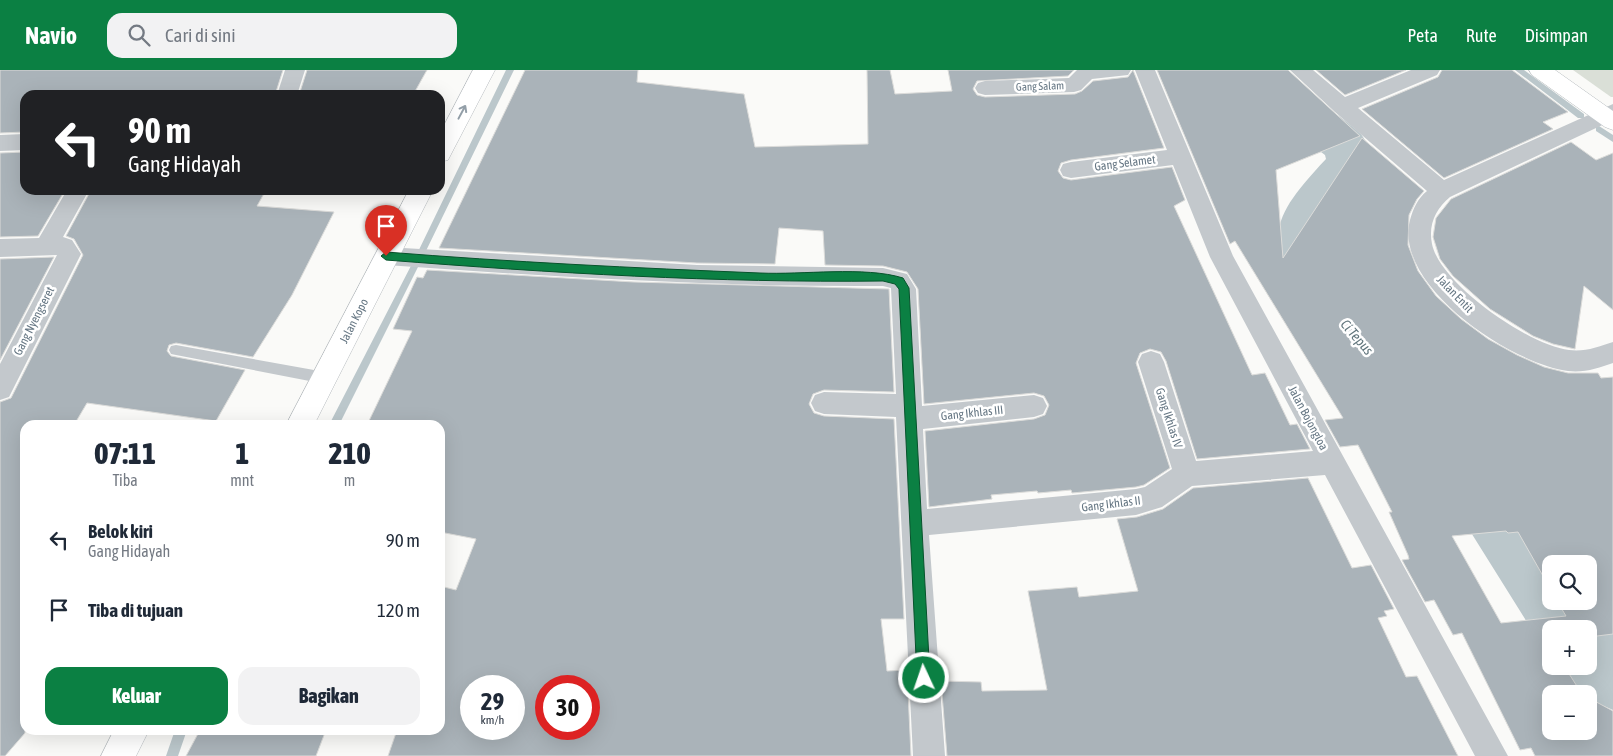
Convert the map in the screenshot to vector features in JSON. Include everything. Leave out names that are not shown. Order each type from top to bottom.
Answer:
[{"type":"main road","points":[[445,144],[484,70]]},
{"type":"main road","points":[[1540,70],[1610,117]]},
{"type":"main road","name":"Jalan Kopo","points":[[303,420],[418,195]]},
{"type":"main road","points":[[118,756],[129,735]]},
{"type":"street","points":[[289,90],[295,70]]},
{"type":"street","name":"Gang Salam","points":[[985,88],[1074,85],[1086,73],[1121,70]]},
{"type":"street","name":"Jalan Bojongloa","points":[[1145,70],[1222,257],[1331,462],[1492,756]]},
{"type":"street","points":[[1300,70],[1442,191]]},
{"type":"street","points":[[1342,107],[1430,70]]},
{"type":"street","name":"Jalan Entit","points":[[1610,117],[1442,191],[1428,204],[1420,229],[1420,246],[1428,263],[1442,283],[1477,317],[1527,348],[1567,361],[1598,359],[1613,352]]},
{"type":"street","points":[[0,143],[20,142]]},
{"type":"street","name":"Gang Selamet","points":[[1071,170],[1179,156]]},
{"type":"street","name":"Gang Nyengseret","points":[[0,389],[58,249],[76,195]]},
{"type":"street","points":[[0,248],[58,249]]},
{"type":"street","points":[[386,256],[556,269],[783,278],[883,277],[899,281],[904,288],[914,523],[928,756]]},
{"type":"street","name":"Gang Ikhlas IV","points":[[1151,362],[1187,474]]},
{"type":"street","name":"Gang Ikhlas III","points":[[824,403],[910,412],[1034,406]]},
{"type":"street","name":"Gang Ikhlas II","points":[[914,523],[1136,502],[1152,498],[1187,474],[1331,462]]},
{"type":"lane","points":[[176,350],[326,378]]},
{"type":"shaded area","points":[[1573,70],[1613,70],[1613,97],[1611,97]]},
{"type":"building","points":[[0,70],[283,70],[277,90],[20,90],[20,132],[0,133]]},
{"type":"building","points":[[307,70],[427,70],[416,90],[301,90]]},
{"type":"building","points":[[525,70],[638,70],[637,82],[744,94],[755,147],[868,144],[867,70],[890,70],[895,94],[952,91],[948,70],[1074,70],[1068,76],[977,81],[973,89],[977,95],[985,97],[1075,94],[1082,91],[1093,81],[1128,77],[1133,70],[1164,148],[1071,160],[1061,163],[1058,171],[1063,178],[1071,180],[1172,167],[1185,200],[1174,206],[1252,375],[1265,373],[1290,425],[1297,424],[1310,449],[1197,459],[1166,361],[1161,352],[1150,349],[1140,353],[1136,363],[1170,468],[1144,485],[1136,487],[1072,493],[1071,490],[991,495],[992,499],[929,507],[925,431],[1034,419],[1045,415],[1049,405],[1044,396],[1034,393],[924,404],[918,289],[907,272],[883,266],[825,265],[823,231],[779,228],[775,264],[697,263],[439,248]]},
{"type":"building","points":[[1157,70],[1288,70],[1360,136],[1276,170],[1283,258],[1362,138],[1424,191],[1417,199],[1409,215],[1408,245],[1418,271],[1436,296],[1461,319],[1488,339],[1517,355],[1544,367],[1568,373],[1598,373],[1601,378],[1613,377],[1613,634],[1597,636],[1597,620],[1542,620],[1542,675],[1570,675],[1576,685],[1542,685],[1542,740],[1597,740],[1597,702],[1613,711],[1613,756],[1535,756],[1531,748],[1520,750],[1462,633],[1453,635],[1434,600],[1425,602],[1402,560],[1409,559],[1389,512],[1392,512],[1358,445],[1340,447],[1325,420],[1343,418],[1235,241],[1230,244]],"holes":[[[1506,531],[1508,533],[1518,532],[1542,574],[1542,555],[1597,555],[1597,610],[1562,610],[1566,616],[1501,623],[1452,536]]]},
{"type":"building","points":[[1316,70],[1406,70],[1345,95]]},
{"type":"building","points":[[1442,70],[1512,70],[1568,112],[1543,122],[1553,129],[1444,178],[1362,109],[1438,77]]},
{"type":"building","points":[[1571,142],[1596,160],[1613,153],[1613,310],[1584,286],[1575,349],[1553,344],[1533,336],[1490,309],[1453,276],[1440,259],[1433,237],[1436,218],[1451,199]]},
{"type":"building","points":[[20,152],[20,195],[62,195],[38,236],[0,237],[0,153]]},
{"type":"building","points":[[88,195],[263,195],[257,206],[334,212],[292,295],[253,357],[176,343],[169,345],[167,351],[171,356],[245,370],[217,420],[87,403],[77,420],[20,420],[20,735],[23,735],[5,756],[0,756],[0,402],[11,398],[83,255],[74,239],[66,236]]},
{"type":"building","points":[[54,257],[0,360],[0,259]]},
{"type":"building","points":[[427,270],[634,282],[889,289],[894,392],[824,390],[813,394],[809,404],[814,413],[824,416],[894,419],[904,619],[881,619],[887,671],[907,670],[911,756],[388,756],[395,735],[445,735],[445,587],[456,590],[476,539],[445,533],[445,420],[369,420],[412,331],[393,329],[417,277],[423,278]]},
{"type":"building","points":[[1308,478],[1352,568],[1371,565],[1394,609],[1384,611],[1387,616],[1378,618],[1406,677],[1417,676],[1458,756],[947,756],[941,681],[981,682],[982,691],[1047,690],[1028,591],[1077,587],[1079,597],[1138,591],[1117,519],[1137,517],[1163,509],[1193,488]]},
{"type":"building","points":[[197,735],[324,735],[316,756],[186,756]]},
{"type":"waterway","points":[[419,257],[510,70]]},
{"type":"waterway","name":"Ci Tepus","points":[[1232,70],[1274,94],[1336,138],[1345,147],[1351,162],[1319,197],[1309,212],[1303,226],[1302,240],[1305,257],[1328,300]]},
{"type":"waterway","points":[[1519,70],[1581,116]]},
{"type":"waterway","points":[[1599,129],[1613,139]]},
{"type":"waterway","points":[[337,420],[417,261]]},
{"type":"waterway","name":"Ci Tepus","points":[[1461,465],[1562,620]]},
{"type":"waterway","name":"Ci Tepus","points":[[1597,662],[1613,677]]},
{"type":"waterway","points":[[172,756],[179,735]]},
{"type":"route","points":[[386,256],[556,269],[783,278],[883,277],[899,281],[904,288],[914,523],[924,678]]}]
